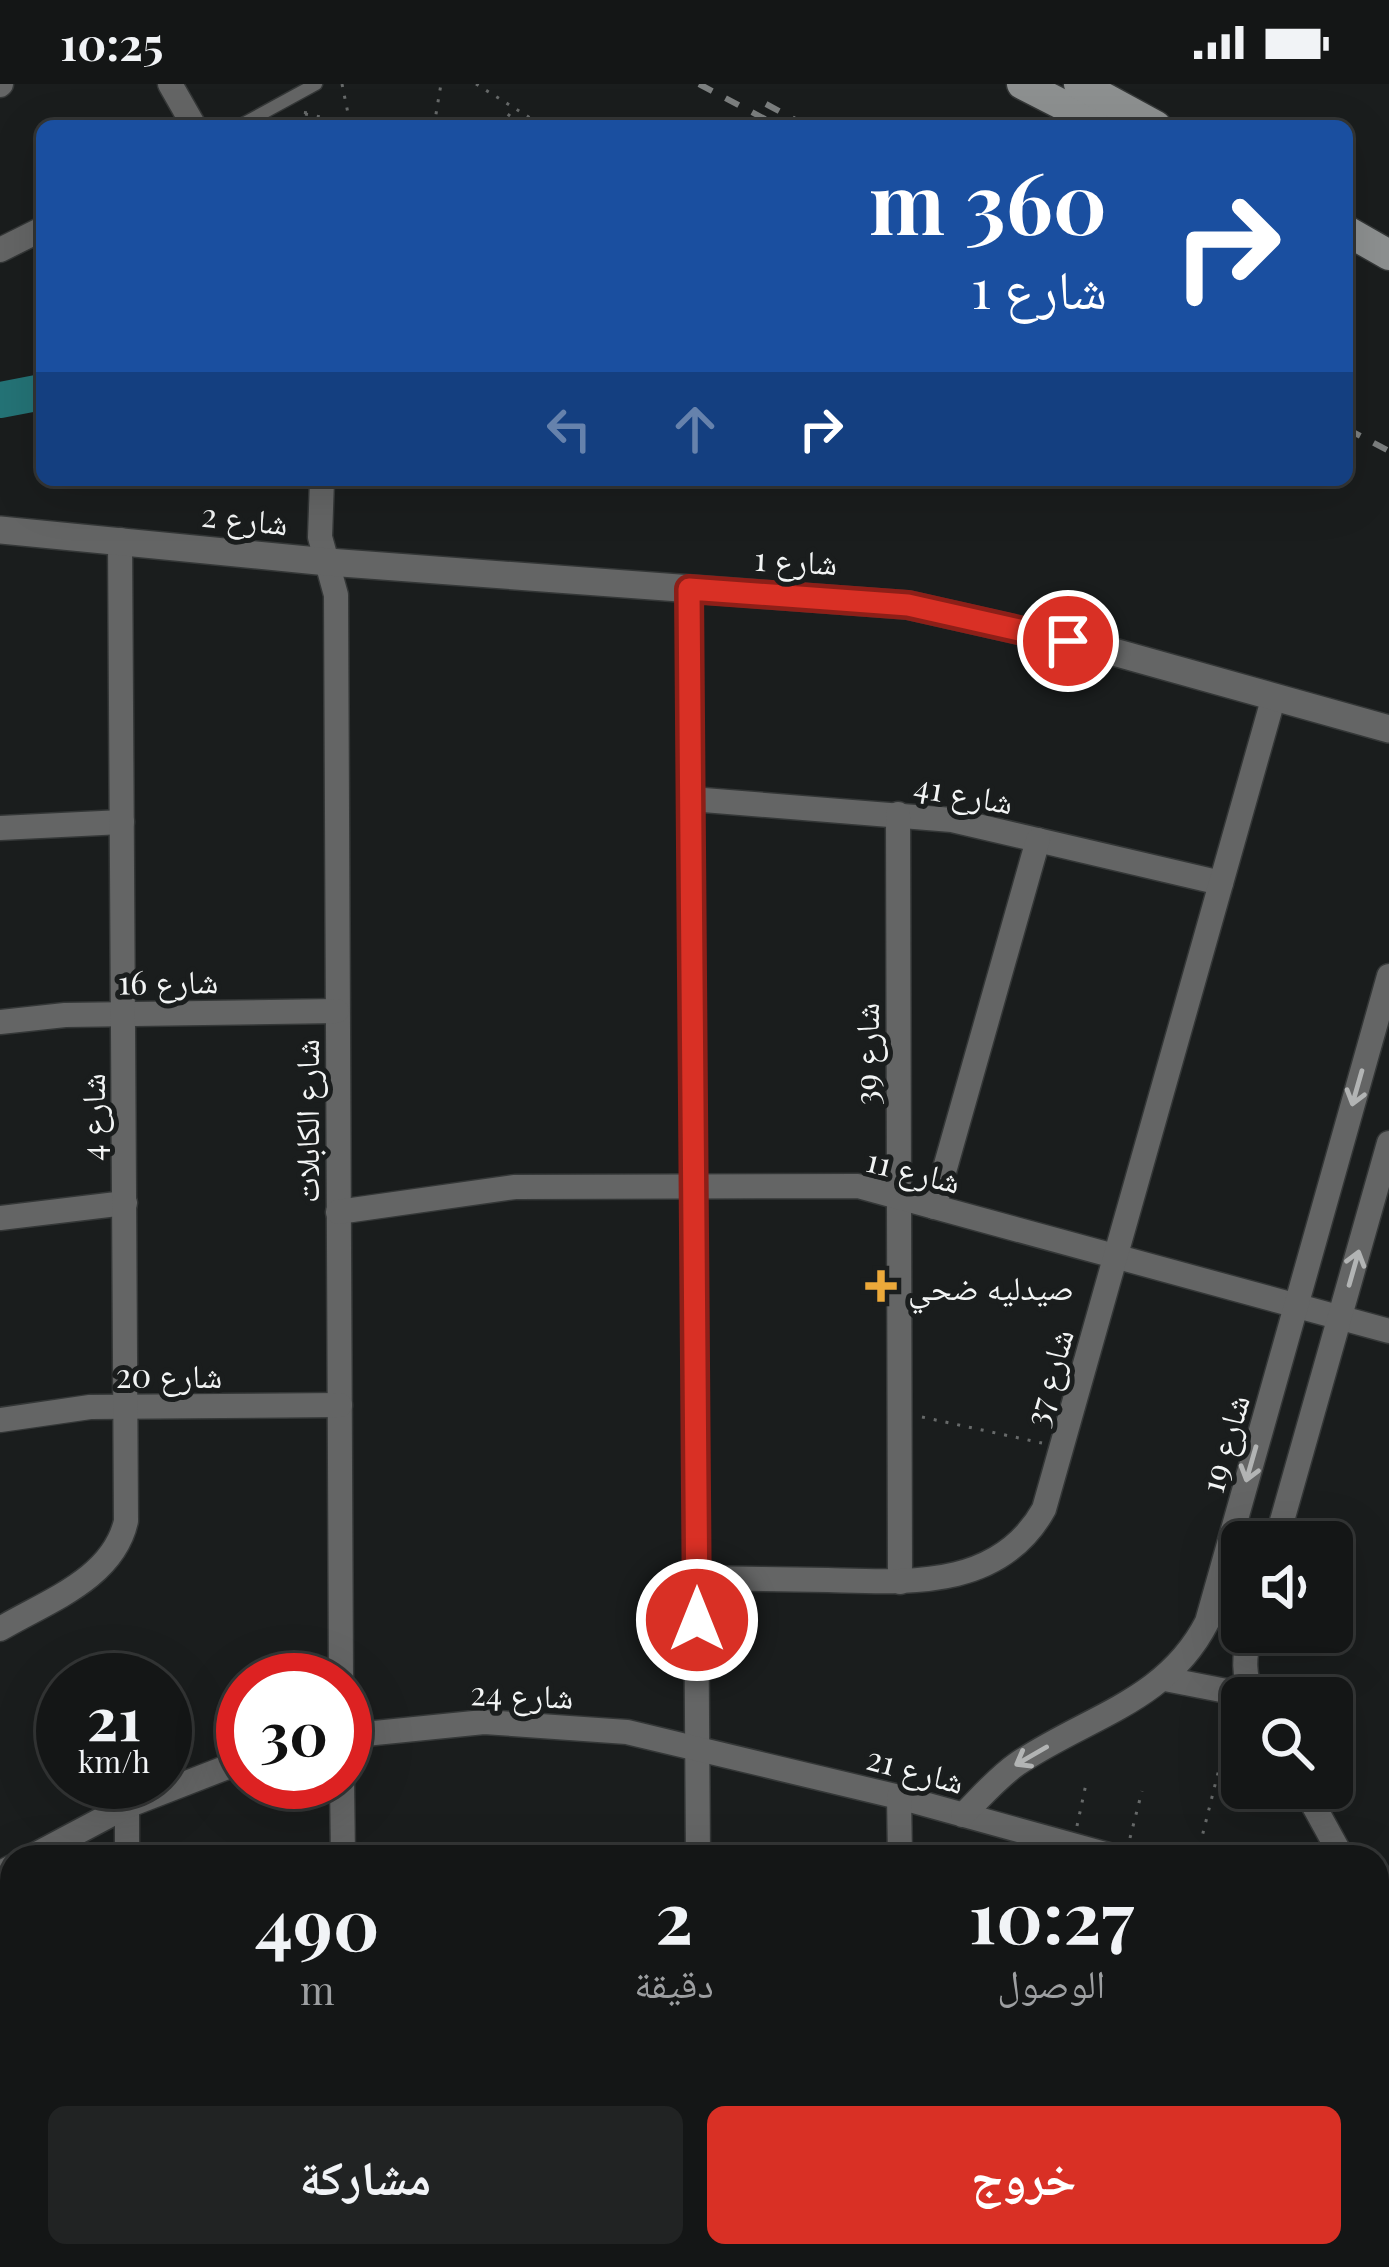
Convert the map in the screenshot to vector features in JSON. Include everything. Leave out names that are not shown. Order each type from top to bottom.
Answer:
[{"type":"main road","points":[[1022,84],[1092,120]]},
{"type":"main road","points":[[1079,84],[1145,120]]},
{"type":"main road","points":[[1353,235],[1389,255]]},
{"type":"main road","points":[[1353,253],[1389,272]]},
{"type":"street","points":[[170,84],[191,120]]},
{"type":"street","points":[[0,250],[36,232]]},
{"type":"street","name":"شارع 2","points":[[0,530],[328,562],[320,537],[322,486]]},
{"type":"street","name":"شارع 4","points":[[0,1629],[97,1572],[116,1550],[126,1521],[121,540]]},
{"type":"street","name":"شارع 1","points":[[328,562],[845,598],[950,613],[1389,728]]},
{"type":"street","name":"شارع الكابلات","points":[[328,562],[336,596],[341,1653]]},
{"type":"street","points":[[689,589],[698,1845]]},
{"type":"street","name":"شارع 37","points":[[697,1578],[900,1582],[946,1578],[979,1569],[1018,1545],[1044,1509],[1274,696]]},
{"type":"street","name":"شارع 41","points":[[691,799],[898,814],[1038,840],[1221,883]]},
{"type":"street","name":"شارع 39","points":[[898,814],[900,1582]]},
{"type":"street","points":[[0,828],[122,822]]},
{"type":"street","points":[[934,1207],[1038,840]]},
{"type":"street","name":"شارع 19","points":[[963,1815],[1013,1766],[1166,1679],[1190,1654],[1207,1622],[1389,976]]},
{"type":"street","name":"شارع 16","points":[[0,1022],[124,1014],[337,1011]]},
{"type":"street","points":[[1282,1521],[1389,1143]]},
{"type":"street","name":"شارع 11","points":[[338,1212],[515,1187],[858,1186],[1389,1331]]},
{"type":"street","points":[[0,1218],[125,1203]]},
{"type":"street","name":"شارع 20","points":[[0,1420],[41,1411],[126,1407],[340,1405]]},
{"type":"street","points":[[1166,1679],[1221,1690]]},
{"type":"street","name":"شارع 24","points":[[372,1733],[484,1722],[603,1730],[697,1746]]},
{"type":"street","name":"شارع 21","points":[[697,1746],[1073,1845]]},
{"type":"street","points":[[899,1797],[900,1845]]},
{"type":"street","points":[[54,1845],[121,1809]]},
{"type":"street","points":[[127,1809],[128,1845]]},
{"type":"street","points":[[342,1809],[343,1845]]},
{"type":"street","points":[[1316,1809],[1335,1845]]},
{"type":"lane","points":[[250,120],[316,84]]},
{"type":"path","points":[[342,84],[349,120]]},
{"type":"path","points":[[435,120],[442,84]]},
{"type":"path","points":[[476,84],[533,120]]},
{"type":"path","points":[[505,120],[514,108]]},
{"type":"path","points":[[305,114],[335,120]]},
{"type":"path","points":[[900,1412],[1061,1447]]},
{"type":"path","points":[[1201,1845],[1221,1781]]},
{"type":"path","points":[[1073,1845],[1086,1784]]},
{"type":"path","points":[[1125,1845],[1142,1791]]},
{"type":"waterway","points":[[0,400],[36,393]]},
{"type":"railway","points":[[699,84],[767,120]]},
{"type":"railway","points":[[766,104],[795,120]]},
{"type":"railway","points":[[1353,432],[1389,451]]},
{"type":"place","name":"صيدليه ضحي","points":[[881,1286]]},
{"type":"route","points":[[697,1620],[689,589],[908,605],[1068,641]]}]
